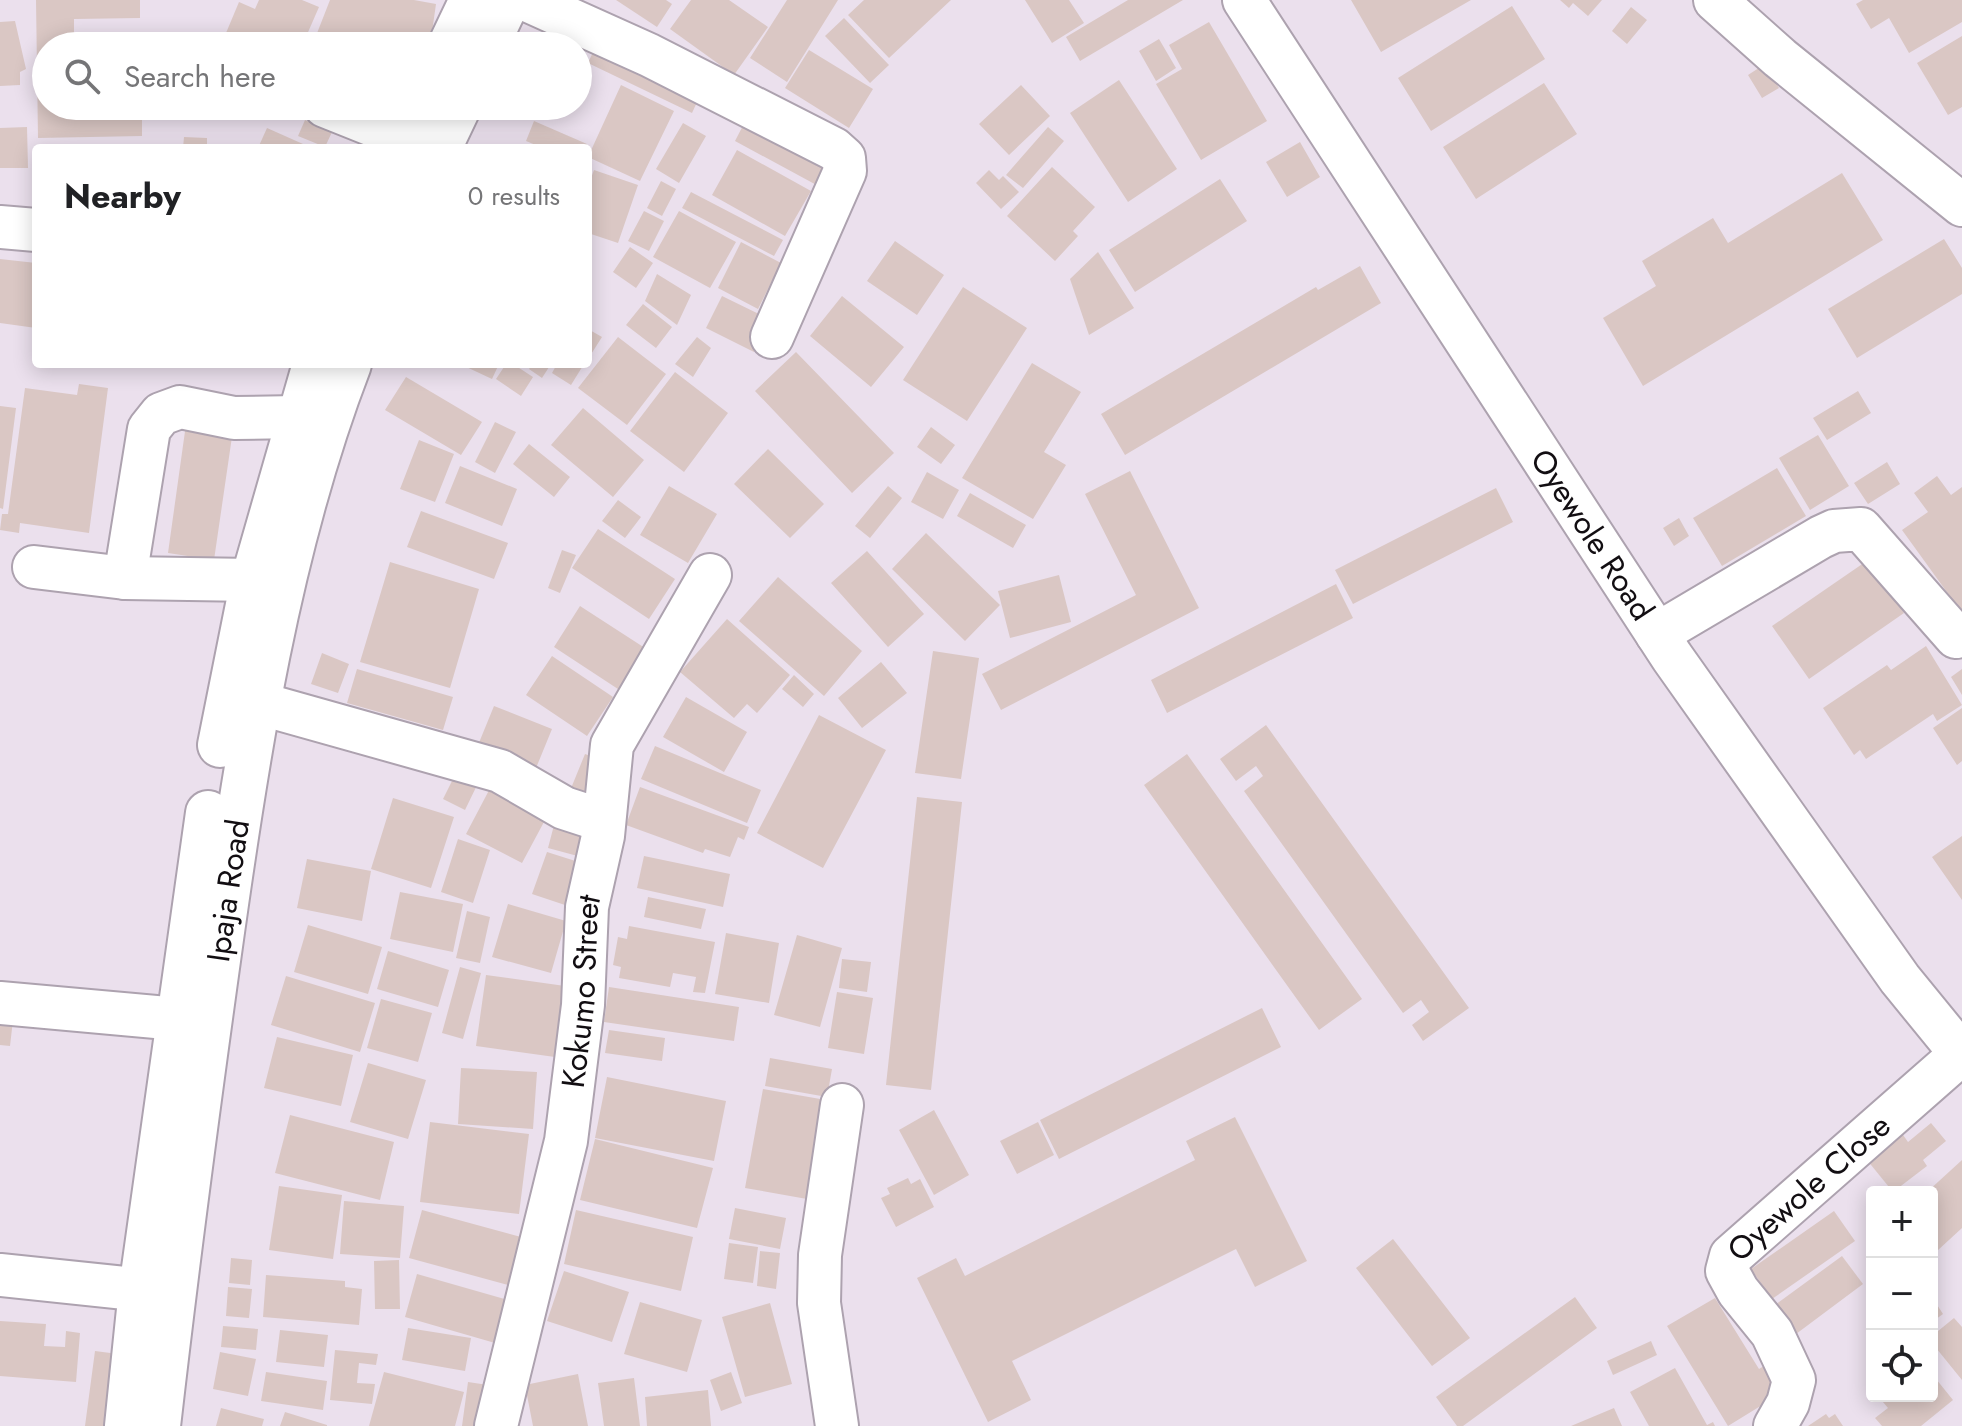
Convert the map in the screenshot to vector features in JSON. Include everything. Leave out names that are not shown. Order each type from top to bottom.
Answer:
[{"type":"main road","points":[[457,32],[472,0]]},
{"type":"main road","points":[[493,32],[508,0]]},
{"type":"main road","points":[[420,137],[441,120]]},
{"type":"main road","name":"Ipaja Road","points":[[193,1024],[237,824],[288,510],[298,417],[314,368]]},
{"type":"main road","name":"Ipaja Road","points":[[127,1426],[157,1291],[193,1024],[208,814],[253,580],[288,510],[347,368]]},
{"type":"main road","name":"Ipaja Road","points":[[157,1291],[158,1426]]},
{"type":"street","points":[[527,0],[649,55],[834,149],[844,158],[845,171],[772,337]]},
{"type":"street","name":"Oyewole Road","points":[[1244,0],[1657,634],[1900,979],[1962,1055]]},
{"type":"street","points":[[1715,0],[1780,58],[1962,205]]},
{"type":"street","points":[[368,120],[420,137]]},
{"type":"street","points":[[0,227],[32,230]]},
{"type":"street","points":[[125,578],[149,429],[161,414],[180,407],[234,418],[298,417]]},
{"type":"street","points":[[1657,634],[1821,537],[1834,531],[1861,529],[1956,637]]},
{"type":"street","points":[[34,567],[125,578],[253,580]]},
{"type":"street","name":"Kokumo Street","points":[[496,1426],[566,1141],[583,1005],[587,907],[604,821],[612,745],[710,575]]},
{"type":"street","points":[[258,703],[500,771],[564,808],[604,821]]},
{"type":"street","points":[[0,1003],[193,1024]]},
{"type":"street","name":"Oyewole Close","points":[[1775,1426],[1788,1403],[1794,1380],[1772,1333],[1738,1291],[1727,1271],[1731,1256],[1962,1055]]},
{"type":"street","points":[[837,1426],[819,1303],[820,1255],[842,1105]]},
{"type":"street","points":[[0,1275],[157,1291]]},
{"type":"building","points":[[36,0],[140,0],[140,18],[74,19],[74,32],[36,32]]},
{"type":"building","points":[[259,0],[302,0],[319,7],[308,32],[226,32],[239,2],[255,9]]},
{"type":"building","points":[[330,0],[414,0],[436,4],[432,32],[317,32]]},
{"type":"building","points":[[616,0],[666,0],[672,4],[657,27]]},
{"type":"building","points":[[691,0],[729,0],[768,27],[734,75],[670,29]]},
{"type":"building","points":[[787,0],[838,0],[787,82],[750,58]]},
{"type":"building","points":[[864,0],[951,0],[889,58],[848,15]]},
{"type":"building","points":[[1025,0],[1069,0],[1084,23],[1052,43]]},
{"type":"building","points":[[1128,0],[1183,0],[1080,61],[1066,37]]},
{"type":"building","points":[[1351,0],[1471,0],[1381,52]]},
{"type":"building","points":[[1560,0],[1602,0],[1588,16],[1573,3],[1569,8]]},
{"type":"building","points":[[1863,0],[1962,0],[1962,22],[1909,53],[1889,18],[1871,29],[1856,4]]},
{"type":"building","points":[[1512,6],[1545,59],[1431,131],[1398,78]]},
{"type":"building","points":[[1631,7],[1647,20],[1627,44],[1612,31]]},
{"type":"building","points":[[844,18],[889,65],[870,83],[825,36]]},
{"type":"building","points":[[15,21],[26,69],[20,72],[20,85],[0,86],[0,22]]},
{"type":"building","points":[[1209,22],[1267,121],[1201,160],[1156,84],[1182,69],[1169,45]]},
{"type":"building","points":[[1962,36],[1962,107],[1948,115],[1917,63]]},
{"type":"building","points":[[600,37],[704,87],[692,113],[592,65],[592,54]]},
{"type":"building","points":[[1159,39],[1176,68],[1156,81],[1139,51]]},
{"type":"building","points":[[809,50],[873,89],[849,128],[785,88]]},
{"type":"building","points":[[1765,64],[1779,88],[1762,98],[1748,75]]},
{"type":"building","points":[[1119,80],[1177,169],[1128,202],[1070,113]]},
{"type":"building","points":[[1544,83],[1577,134],[1476,199],[1443,147]]},
{"type":"building","points":[[621,85],[674,111],[640,181],[592,159],[592,148]]},
{"type":"building","points":[[1021,85],[1050,116],[1009,155],[979,124]]},
{"type":"building","points":[[750,112],[838,158],[822,188],[735,141]]},
{"type":"building","points":[[38,120],[142,120],[142,136],[38,138]]},
{"type":"building","points":[[305,120],[332,132],[326,144],[298,136]]},
{"type":"building","points":[[534,121],[587,144],[533,144],[526,141]]},
{"type":"building","points":[[683,123],[706,136],[679,183],[656,169]]},
{"type":"building","points":[[27,127],[28,168],[0,168],[0,128]]},
{"type":"building","points":[[1048,127],[1064,141],[1023,188],[1006,175]]},
{"type":"building","points":[[267,128],[303,144],[260,144]]},
{"type":"building","points":[[184,137],[207,138],[207,144],[183,144]]},
{"type":"building","points":[[1300,142],[1320,177],[1287,197],[1266,162]]},
{"type":"building","points":[[737,150],[811,191],[785,236],[712,195]]},
{"type":"building","points":[[1052,167],[1095,207],[1073,231],[1078,236],[1055,261],[1007,216]]},
{"type":"building","points":[[594,170],[638,185],[618,243],[592,234]]},
{"type":"building","points":[[989,170],[999,180],[1003,176],[1019,192],[1001,209],[976,183]]},
{"type":"building","points":[[1842,173],[1883,240],[1643,386],[1603,318],[1656,286],[1642,261],[1713,218],[1728,243]]},
{"type":"building","points":[[1220,179],[1247,221],[1135,292],[1109,250]]},
{"type":"building","points":[[661,181],[676,189],[662,216],[647,208]]},
{"type":"building","points":[[691,192],[783,240],[774,256],[682,208]]},
{"type":"building","points":[[644,211],[664,221],[649,251],[628,241]]},
{"type":"building","points":[[679,211],[736,242],[710,288],[653,257]]},
{"type":"building","points":[[1944,239],[1962,268],[1962,294],[1857,358],[1828,309]]},
{"type":"building","points":[[895,241],[944,275],[917,315],[867,281]]},
{"type":"building","points":[[741,242],[781,263],[758,309],[718,288]]},
{"type":"building","points":[[630,247],[653,263],[636,288],[613,272]]},
{"type":"building","points":[[1098,252],[1134,308],[1089,335],[1070,279]]},
{"type":"building","points":[[0,259],[32,263],[32,327],[0,323]]},
{"type":"building","points":[[1360,266],[1381,303],[1125,455],[1101,414],[1316,287],[1318,290]]},
{"type":"building","points":[[657,274],[691,295],[677,325],[645,301]]},
{"type":"building","points":[[963,287],[1027,328],[967,421],[903,380]]},
{"type":"building","points":[[722,296],[771,320],[754,352],[706,328]]},
{"type":"building","points":[[842,296],[904,347],[871,387],[810,336]]},
{"type":"building","points":[[643,304],[672,327],[656,348],[626,325]]},
{"type":"building","points":[[592,331],[602,337],[592,353]]},
{"type":"building","points":[[618,337],[666,374],[627,425],[578,388]]},
{"type":"building","points":[[697,337],[711,348],[693,377],[675,364]]},
{"type":"building","points":[[796,352],[894,453],[852,493],[755,391]]},
{"type":"building","points":[[1032,363],[1081,392],[1044,452],[1066,465],[1033,519],[962,478]]},
{"type":"building","points":[[469,368],[497,368],[492,379]]},
{"type":"building","points":[[503,368],[519,368],[533,377],[521,396],[496,379]]},
{"type":"building","points":[[530,368],[548,368],[542,378]]},
{"type":"building","points":[[555,368],[582,368],[571,385],[552,373]]},
{"type":"building","points":[[675,372],[728,413],[684,472],[630,431]]},
{"type":"building","points":[[406,377],[482,422],[461,455],[385,410]]},
{"type":"building","points":[[79,384],[108,388],[89,533],[20,523],[19,533],[0,530],[2,514],[8,514],[25,388],[77,395]]},
{"type":"building","points":[[1858,391],[1871,413],[1827,440],[1813,418]]},
{"type":"building","points":[[0,406],[16,408],[3,509],[0,508]]},
{"type":"building","points":[[583,408],[644,460],[613,497],[551,445]]},
{"type":"building","points":[[187,417],[234,423],[214,560],[168,553]]},
{"type":"building","points":[[495,422],[516,432],[495,473],[475,462]]},
{"type":"building","points":[[931,427],[955,445],[941,464],[917,447]]},
{"type":"building","points":[[1818,435],[1849,486],[1810,510],[1779,458]]},
{"type":"building","points":[[419,440],[454,454],[435,502],[400,489]]},
{"type":"building","points":[[529,444],[570,477],[554,497],[513,464]]},
{"type":"building","points":[[768,449],[824,504],[790,538],[734,484]]},
{"type":"building","points":[[1887,462],[1900,484],[1868,504],[1854,483]]},
{"type":"building","points":[[460,466],[517,489],[502,526],[445,503]]},
{"type":"building","points":[[1777,468],[1806,516],[1722,566],[1693,518]]},
{"type":"building","points":[[1130,471],[1199,608],[1001,710],[982,674],[1136,595],[1085,494]]},
{"type":"building","points":[[927,472],[959,490],[943,519],[911,502]]},
{"type":"building","points":[[1937,476],[1951,495],[1962,487],[1962,613],[1902,530],[1928,512],[1914,493]]},
{"type":"building","points":[[669,486],[717,514],[688,563],[640,535]]},
{"type":"building","points":[[888,486],[902,498],[870,538],[855,526]]},
{"type":"building","points":[[1496,488],[1513,522],[1353,604],[1335,570]]},
{"type":"building","points":[[970,493],[1026,525],[1013,548],[957,516]]},
{"type":"building","points":[[618,500],[641,517],[625,538],[602,521]]},
{"type":"building","points":[[421,511],[508,543],[494,579],[407,547]]},
{"type":"building","points":[[1679,518],[1689,536],[1674,546],[1663,528]]},
{"type":"building","points":[[598,529],[675,579],[649,619],[572,568]]},
{"type":"building","points":[[926,533],[1000,605],[965,641],[892,569]]},
{"type":"building","points":[[562,550],[576,555],[560,593],[548,588]]},
{"type":"building","points":[[867,551],[924,614],[888,647],[831,583]]},
{"type":"building","points":[[1871,558],[1904,613],[1809,679],[1772,626]]},
{"type":"building","points":[[390,562],[479,589],[450,688],[360,662]]},
{"type":"building","points":[[1059,575],[1071,622],[1010,638],[998,591]]},
{"type":"building","points":[[778,577],[862,651],[824,696],[739,621]]},
{"type":"building","points":[[1336,584],[1353,618],[1167,713],[1151,680]]},
{"type":"building","points":[[580,606],[648,650],[621,691],[554,647]]},
{"type":"building","points":[[727,619],[790,675],[757,713],[747,704],[734,718],[680,672]]},
{"type":"building","points":[[1926,646],[1962,705],[1937,721],[1933,714],[1866,759],[1860,750],[1854,755],[1823,708],[1887,665],[1891,670]]},
{"type":"building","points":[[933,651],[979,658],[961,779],[915,773]]},
{"type":"building","points":[[322,653],[349,664],[338,693],[311,684]]},
{"type":"building","points":[[552,656],[613,697],[587,736],[526,695]]},
{"type":"building","points":[[881,662],[907,693],[862,728],[838,698]]},
{"type":"building","points":[[357,669],[453,697],[443,730],[347,703]]},
{"type":"building","points":[[1962,669],[1962,695],[1951,677]]},
{"type":"building","points":[[794,675],[814,694],[803,707],[782,689]]},
{"type":"building","points":[[686,697],[747,732],[724,772],[663,737]]},
{"type":"building","points":[[494,706],[552,729],[534,773],[476,750]]},
{"type":"building","points":[[1962,708],[1962,761],[1957,765],[1933,728]]},
{"type":"building","points":[[819,715],[886,750],[823,868],[757,833]]},
{"type":"building","points":[[1266,725],[1469,1008],[1423,1041],[1412,1025],[1429,1012],[1421,1000],[1403,1013],[1244,791],[1263,776],[1256,766],[1236,781],[1220,759]]},
{"type":"building","points":[[655,746],[761,790],[747,823],[641,779]]},
{"type":"building","points":[[585,754],[607,762],[587,812],[565,803]]},
{"type":"building","points":[[1187,754],[1362,999],[1319,1030],[1144,785]]},
{"type":"building","points":[[459,767],[481,777],[465,810],[443,799]]},
{"type":"building","points":[[496,777],[552,807],[522,863],[466,834]]},
{"type":"building","points":[[640,787],[749,827],[744,840],[738,837],[730,857],[705,849],[703,853],[626,825]]},
{"type":"building","points":[[917,797],[962,802],[931,1090],[886,1085]]},
{"type":"building","points":[[393,798],[454,817],[431,888],[371,869]]},
{"type":"building","points":[[558,810],[596,820],[585,858],[548,848]]},
{"type":"building","points":[[1962,836],[1962,900],[1932,857]]},
{"type":"building","points":[[458,839],[490,850],[473,903],[441,892]]},
{"type":"building","points":[[547,852],[588,865],[574,908],[532,894]]},
{"type":"building","points":[[644,856],[730,874],[723,907],[637,888]]},
{"type":"building","points":[[307,859],[371,871],[362,921],[297,908]]},
{"type":"building","points":[[400,892],[463,904],[453,952],[390,939]]},
{"type":"building","points":[[648,897],[706,909],[701,929],[644,917]]},
{"type":"building","points":[[508,904],[566,921],[551,973],[492,957]]},
{"type":"building","points":[[467,911],[490,917],[480,963],[456,958]]},
{"type":"building","points":[[308,925],[382,947],[368,994],[294,972]]},
{"type":"building","points":[[629,926],[715,942],[705,993],[693,992],[696,977],[673,973],[670,987],[619,978],[621,967],[613,965],[618,937],[627,939]]},
{"type":"building","points":[[726,933],[779,943],[769,1003],[715,994]]},
{"type":"building","points":[[797,935],[842,948],[820,1027],[774,1015]]},
{"type":"building","points":[[388,951],[449,970],[438,1007],[377,989]]},
{"type":"building","points":[[842,959],[871,962],[867,992],[839,988]]},
{"type":"building","points":[[460,967],[481,973],[463,1039],[442,1033]]},
{"type":"building","points":[[486,975],[565,986],[555,1057],[476,1046]]},
{"type":"building","points":[[286,976],[375,1003],[360,1052],[271,1025]]},
{"type":"building","points":[[609,987],[739,1007],[734,1041],[604,1022]]},
{"type":"building","points":[[837,992],[873,998],[864,1054],[828,1048]]},
{"type":"building","points":[[381,999],[432,1013],[418,1062],[367,1048]]},
{"type":"building","points":[[1262,1008],[1281,1047],[1059,1159],[1040,1120]]},
{"type":"building","points":[[0,1018],[13,1020],[10,1046],[0,1045]]},
{"type":"building","points":[[609,1030],[665,1038],[662,1061],[605,1053]]},
{"type":"building","points":[[277,1037],[353,1055],[341,1106],[264,1088]]},
{"type":"building","points":[[770,1058],[832,1069],[827,1097],[765,1086]]},
{"type":"building","points":[[368,1063],[426,1080],[408,1139],[350,1122]]},
{"type":"building","points":[[461,1068],[537,1072],[533,1129],[458,1124]]},
{"type":"building","points":[[607,1077],[726,1101],[714,1161],[595,1138]]},
{"type":"building","points":[[763,1089],[826,1100],[807,1199],[745,1188]]},
{"type":"building","points":[[934,1110],[969,1175],[934,1195],[899,1130]]},
{"type":"building","points":[[290,1115],[394,1142],[380,1200],[275,1173]]},
{"type":"building","points":[[1235,1117],[1307,1261],[1255,1287],[1236,1249],[1012,1361],[1031,1400],[988,1422],[917,1278],[956,1258],[965,1276],[1195,1160],[1186,1141]]},
{"type":"building","points":[[430,1122],[529,1134],[519,1214],[420,1202]]},
{"type":"building","points":[[1038,1122],[1054,1155],[1017,1174],[1000,1141]]},
{"type":"building","points":[[1931,1123],[1946,1141],[1923,1160],[1927,1166],[1901,1186],[1888,1186],[1867,1160],[1901,1132],[1908,1142]]},
{"type":"building","points":[[595,1139],[713,1168],[697,1228],[580,1200]]},
{"type":"building","points":[[1962,1160],[1962,1228],[1938,1250],[1938,1186],[1934,1186]]},
{"type":"building","points":[[908,1178],[911,1184],[920,1179],[934,1207],[896,1227],[881,1198],[890,1194],[887,1188]]},
{"type":"building","points":[[279,1186],[342,1195],[333,1259],[269,1250]]},
{"type":"building","points":[[344,1201],[404,1206],[400,1258],[340,1254]]},
{"type":"building","points":[[735,1208],[786,1218],[780,1249],[729,1239]]},
{"type":"building","points":[[422,1210],[521,1237],[508,1285],[409,1258]]},
{"type":"building","points":[[576,1210],[693,1237],[681,1291],[564,1264]]},
{"type":"building","points":[[1834,1211],[1855,1241],[1772,1299],[1751,1269]]},
{"type":"building","points":[[1393,1239],[1470,1338],[1432,1366],[1356,1268]]},
{"type":"building","points":[[729,1243],[758,1247],[753,1283],[724,1279]]},
{"type":"building","points":[[760,1251],[780,1253],[776,1289],[757,1286]]},
{"type":"building","points":[[1842,1256],[1863,1284],[1796,1334],[1775,1305]]},
{"type":"building","points":[[231,1258],[252,1260],[250,1285],[229,1283]]},
{"type":"building","points":[[399,1260],[400,1309],[375,1309],[374,1261]]},
{"type":"building","points":[[564,1271],[629,1292],[612,1342],[547,1321]]},
{"type":"building","points":[[417,1274],[508,1300],[495,1343],[405,1317]]},
{"type":"building","points":[[266,1275],[345,1281],[345,1287],[362,1289],[359,1325],[263,1317]]},
{"type":"building","points":[[228,1287],[252,1289],[249,1318],[226,1316]]},
{"type":"building","points":[[1575,1297],[1597,1328],[1463,1426],[1457,1426],[1436,1397]]},
{"type":"building","points":[[1715,1298],[1759,1369],[1772,1361],[1788,1389],[1728,1426],[1667,1326]]},
{"type":"building","points":[[640,1302],[702,1320],[687,1372],[624,1354]]},
{"type":"building","points":[[770,1303],[792,1384],[745,1397],[722,1317]]},
{"type":"building","points":[[1954,1318],[1962,1327],[1962,1380],[1938,1350],[1938,1331]]},
{"type":"building","points":[[0,1321],[46,1324],[44,1346],[65,1347],[66,1331],[80,1333],[76,1382],[0,1376]]},
{"type":"building","points":[[223,1326],[258,1329],[256,1350],[221,1347]]},
{"type":"building","points":[[408,1328],[471,1338],[465,1371],[402,1360]]},
{"type":"building","points":[[280,1330],[328,1335],[324,1367],[276,1362]]},
{"type":"building","points":[[1651,1341],[1657,1355],[1613,1375],[1607,1361]]},
{"type":"building","points":[[335,1350],[378,1354],[376,1365],[359,1363],[357,1383],[375,1384],[372,1404],[330,1400]]},
{"type":"building","points":[[95,1351],[118,1354],[108,1426],[85,1426]]},
{"type":"building","points":[[220,1352],[256,1359],[248,1396],[213,1389]]},
{"type":"building","points":[[1675,1368],[1707,1425],[1713,1422],[1715,1426],[1649,1426],[1630,1392]]},
{"type":"building","points":[[266,1372],[327,1381],[323,1410],[261,1401]]},
{"type":"building","points":[[384,1372],[464,1392],[455,1426],[369,1426]]},
{"type":"building","points":[[731,1372],[742,1403],[721,1411],[710,1380]]},
{"type":"building","points":[[578,1374],[588,1426],[533,1426],[525,1385]]},
{"type":"building","points":[[634,1378],[640,1426],[604,1426],[598,1383]]},
{"type":"building","points":[[1938,1381],[1953,1400],[1921,1426],[1882,1426],[1875,1418],[1888,1408],[1883,1402],[1938,1402]]},
{"type":"building","points":[[468,1382],[488,1385],[482,1426],[462,1426]]},
{"type":"building","points":[[708,1390],[711,1426],[647,1426],[645,1397]]},
{"type":"building","points":[[221,1408],[264,1419],[262,1426],[216,1426]]},
{"type":"building","points":[[1614,1408],[1622,1426],[1571,1426]]},
{"type":"building","points":[[285,1412],[327,1425],[327,1426],[280,1426]]},
{"type":"building","points":[[1826,1414],[1829,1418],[1835,1414],[1843,1426],[1808,1426]]}]
